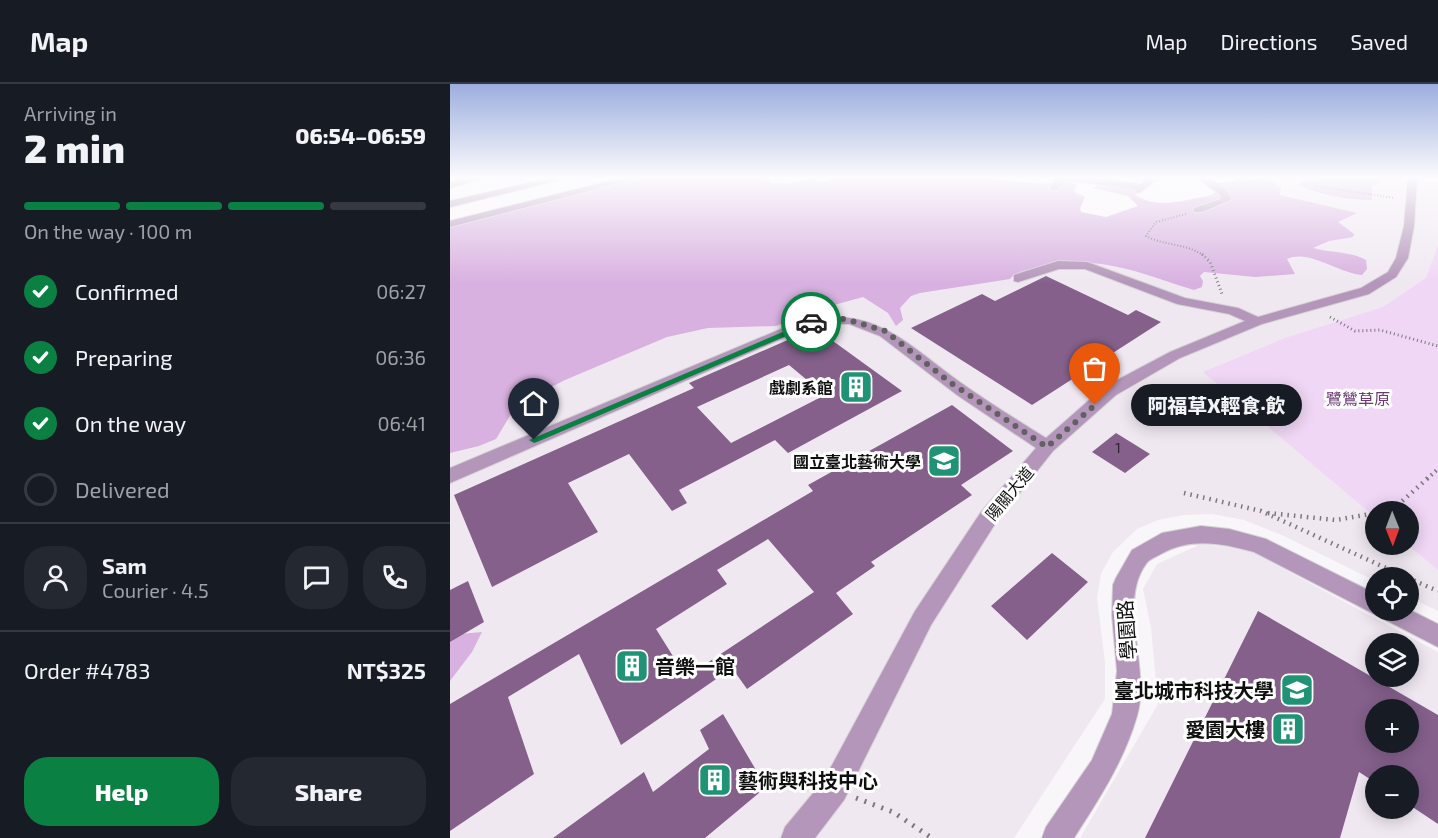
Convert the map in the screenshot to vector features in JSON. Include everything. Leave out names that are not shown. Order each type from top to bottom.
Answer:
[{"type":"street","points":[[450,224],[497,212]]},
{"type":"street","name":"陽關大道","points":[[796,838],[834,790],[923,618],[988,518],[1047,447],[1110,392],[1175,355],[1257,321],[1365,291],[1392,274],[1402,258],[1410,212]]},
{"type":"street","points":[[1018,278],[1058,265],[1086,266],[1182,301],[1233,311],[1257,321]]},
{"type":"street","points":[[450,476],[805,324],[836,318],[860,322],[885,331],[951,383],[1047,447]]},
{"type":"street","name":"學園路","points":[[1057,838],[1102,770],[1125,715],[1129,671],[1123,615],[1124,585],[1139,556],[1168,539],[1201,534],[1229,537],[1258,545],[1365,598]]},
{"type":"street","points":[[1409,621],[1438,636]]},
{"type":"path","points":[[1190,212],[1156,222],[1146,236],[1155,243],[1174,244],[1192,249],[1209,260],[1223,298]]},
{"type":"path","points":[[1311,307],[1355,331],[1380,330],[1438,346]]},
{"type":"path","points":[[1402,501],[1438,469]]},
{"type":"path","points":[[1184,493],[1261,512],[1322,521],[1365,516]]},
{"type":"path","points":[[1261,512],[1384,567]]},
{"type":"path","points":[[1419,583],[1438,591]]},
{"type":"path","points":[[834,790],[893,812],[932,838]]},
{"type":"shaded area","points":[[501,212],[1082,212],[1106,217],[1120,212],[1354,212],[1357,213],[1338,222],[1354,234],[1353,237],[1329,241],[1313,248],[1360,257],[1366,260],[1367,269],[1362,275],[1314,259],[1296,257],[1287,259],[1295,274],[1255,277],[1204,272],[1200,276],[1203,281],[1202,287],[1194,290],[1117,267],[1071,263],[1024,271],[1010,279],[911,296],[900,308],[903,320],[896,326],[888,313],[863,297],[816,310],[776,326],[708,328],[667,337],[565,380],[514,409],[496,439],[450,453],[450,226]]},
{"type":"shaded area","name":"國立臺北藝術大學","points":[[1148,212],[1438,212],[1438,611],[1419,602],[1419,567],[1365,567],[1365,576],[1284,536],[1244,520],[1212,514],[1184,515],[1158,520],[1137,529],[1113,552],[1101,574],[1097,597],[1105,662],[1105,699],[1014,838],[450,838],[450,411],[621,345]]},
{"type":"shaded area","name":"臺北城市科技大學","points":[[1203,543],[1250,551],[1365,613],[1365,621],[1380,621],[1403,633],[1365,633],[1365,687],[1419,687],[1419,642],[1438,652],[1438,838],[1080,838],[1158,704],[1151,628],[1143,589],[1157,564]]},
{"type":"shaded area","points":[[482,632],[472,652],[450,681],[450,642],[460,634]]},
{"type":"green space","name":"鷺鷥草原","points":[[1438,245],[1438,570],[1419,554],[1419,501],[1365,501],[1365,509],[1203,372],[1285,338],[1383,307],[1426,278]]},
{"type":"building","points":[[1046,276],[1128,315],[1136,310],[1161,322],[1032,405],[911,328],[982,294],[995,301]]},
{"type":"building","points":[[815,328],[902,391],[788,453],[775,440],[679,490],[687,503],[672,511],[629,454],[568,483],[598,532],[492,587],[454,495],[694,388],[689,383]],"holes":[[[789,365],[825,395],[731,443],[697,407]]]},
{"type":"building","points":[[952,405],[1013,451],[961,485],[972,495],[871,562],[875,566],[836,593],[853,614],[747,689],[732,668],[621,745],[579,654],[508,697],[534,774],[450,831],[450,704],[813,491],[808,485]],"holes":[[[768,539],[814,592],[686,677],[656,629],[727,584],[717,570]]]},
{"type":"building","points":[[1116,433],[1150,454],[1125,473],[1092,452]]},
{"type":"building","points":[[1052,553],[1088,582],[1027,640],[991,606]]},
{"type":"building","points":[[468,581],[484,622],[450,642],[450,590]]},
{"type":"building","name":"愛園大樓","points":[[1258,611],[1365,673],[1365,687],[1390,687],[1410,699],[1365,699],[1365,753],[1419,753],[1419,704],[1438,715],[1438,824],[1419,811],[1419,765],[1365,765],[1365,776],[1359,772],[1340,838],[1145,838]]},
{"type":"building","name":"藝術與科技中心","points":[[723,714],[766,787],[705,838],[553,838],[644,772],[653,792],[709,749],[700,730]]},
{"type":"way so far","points":[[811,322],[836,318],[860,322],[885,331],[951,383],[1047,447],[1095,405]]},
{"type":"place","name":"戲劇系館","points":[[856,387]]},
{"type":"place","name":"阿福草X輕食·飲","points":[[1095,405]]},
{"type":"place","name":"國立臺北藝術大學","points":[[944,461]]},
{"type":"place","name":"音樂一館","points":[[632,666]]},
{"type":"place","name":"臺北城市科技大學","points":[[1297,690]]},
{"type":"place","name":"愛園大樓","points":[[1288,729]]},
{"type":"place","name":"藝術與科技中心","points":[[715,780]]},
{"type":"route","points":[[534,440],[811,322]]}]
